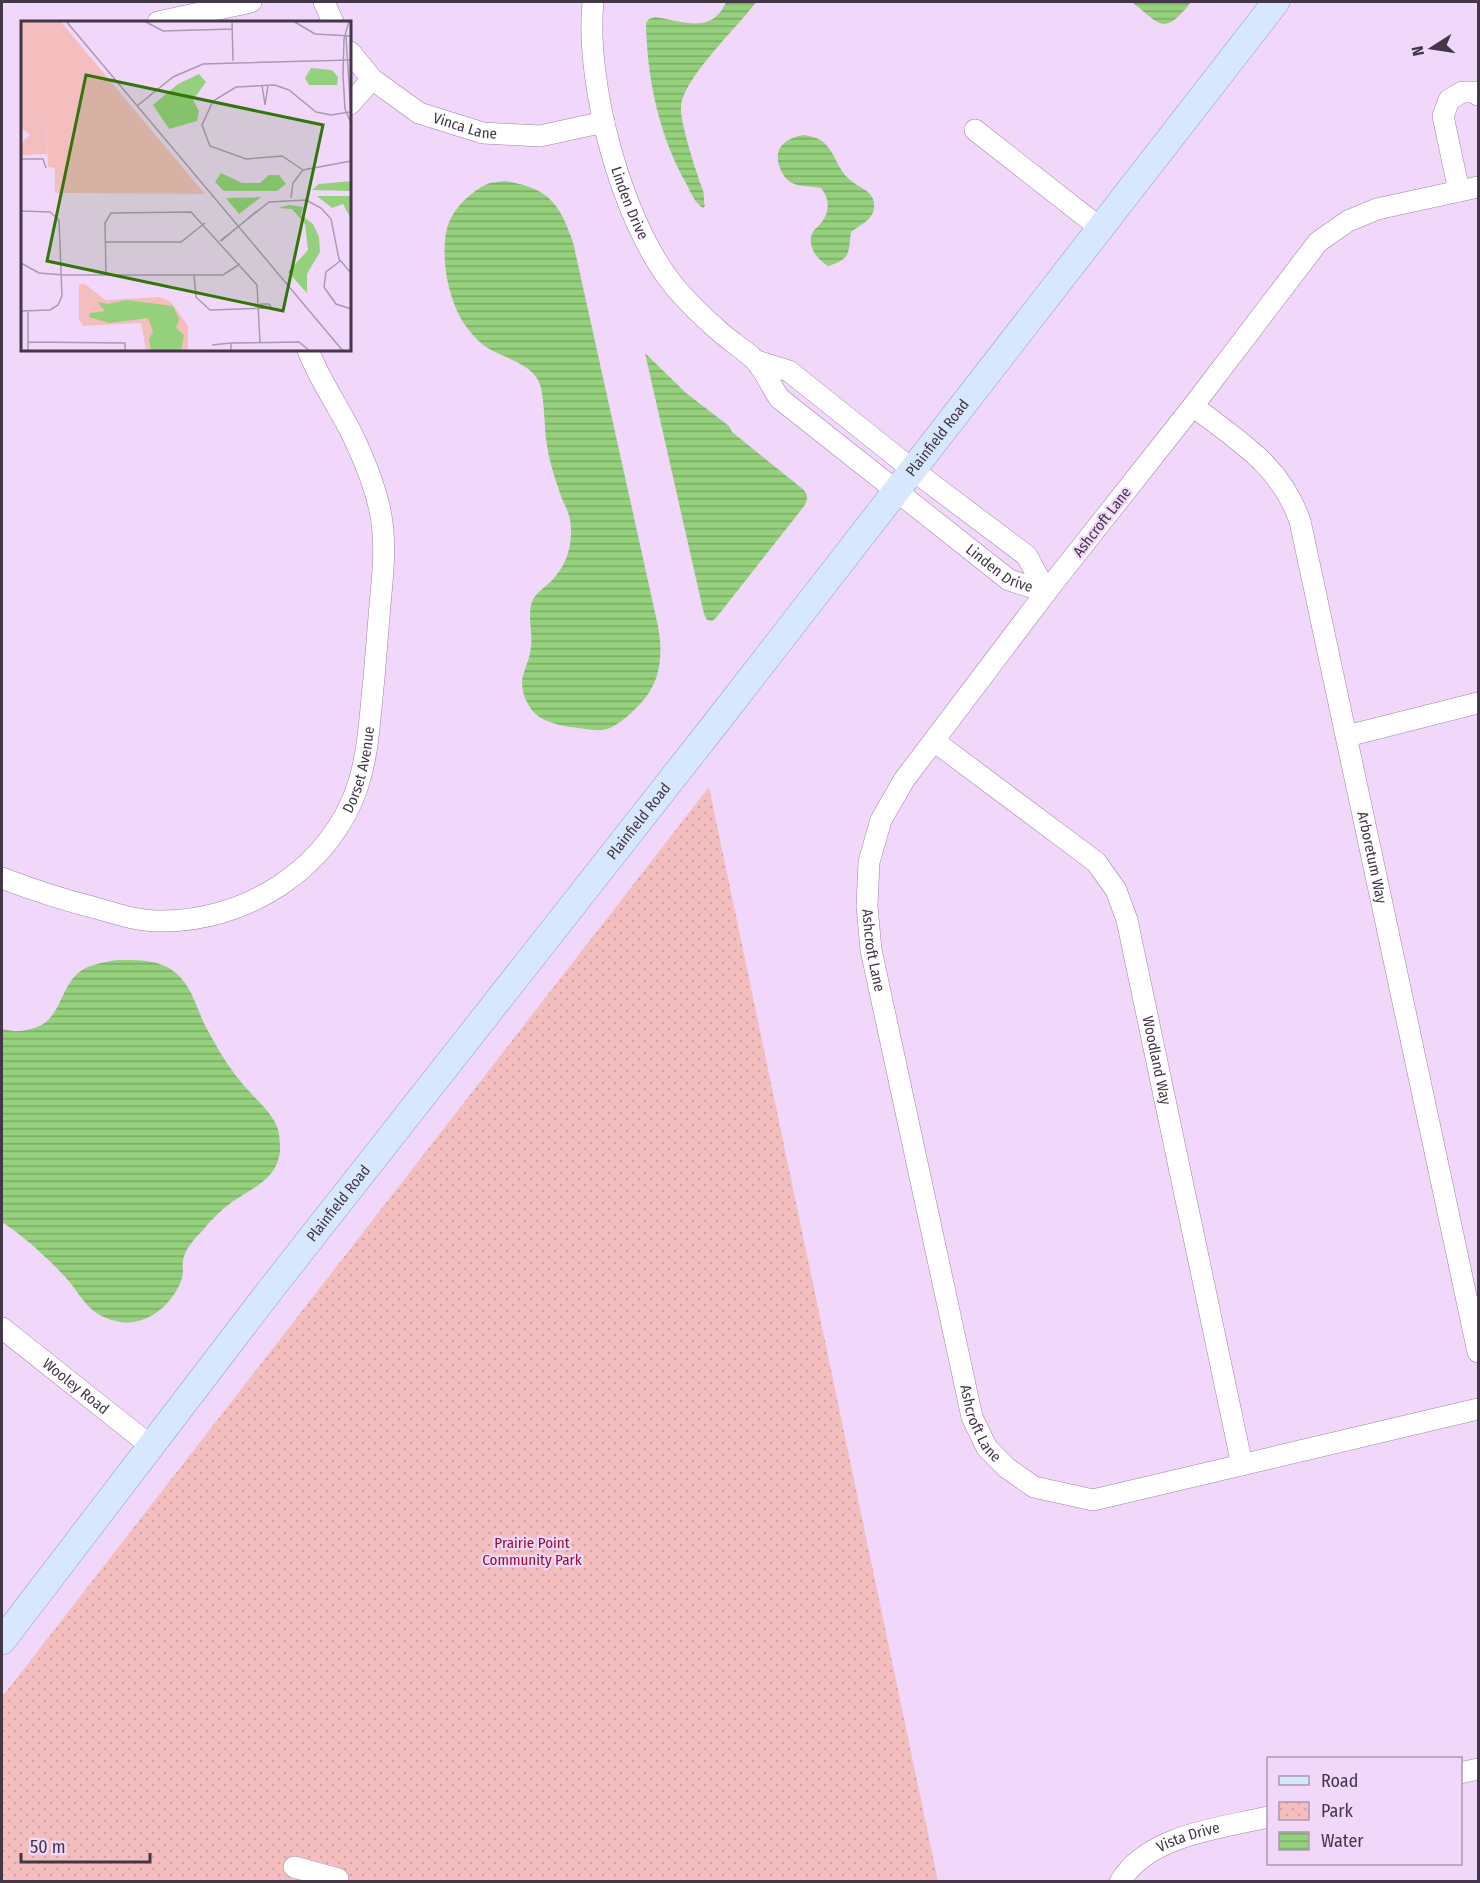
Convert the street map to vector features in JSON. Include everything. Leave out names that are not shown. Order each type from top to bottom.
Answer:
[{"type":"main road","name":"Plainfield Road","points":[[2,1641],[278,1279],[716,723],[1276,2]]},
{"type":"street","points":[[163,21],[251,2]]},
{"type":"street","points":[[324,2],[333,21]]},
{"type":"street","name":"Linden Drive","points":[[593,2],[594,57],[604,122],[612,153],[629,206],[670,282],[694,308],[756,361],[789,371],[1009,579],[1046,592]]},
{"type":"street","name":"Vinca Lane","points":[[351,53],[372,79],[419,113],[483,133],[540,136],[604,122]]},
{"type":"street","points":[[351,103],[372,79]]},
{"type":"street","points":[[1469,189],[1443,116],[1449,100],[1462,92],[1479,95]]},
{"type":"street","points":[[975,130],[1100,228]]},
{"type":"street","name":"Ashcroft Lane","points":[[1469,189],[1377,209],[1348,220],[1318,242],[1193,406],[1046,592],[904,780],[881,820],[869,862],[867,906],[871,950],[972,1417],[987,1448],[1007,1468],[1034,1487],[1093,1500],[1479,1410]]},
{"type":"street","name":"Dorset Avenue","points":[[2,878],[48,895],[129,917],[157,921],[188,920],[218,914],[247,904],[273,891],[297,873],[322,849],[341,822],[358,787],[366,751],[385,556],[379,507],[366,465],[308,351]]},
{"type":"street","name":"Arboretum Way","points":[[1193,406],[1266,464],[1290,497],[1300,521],[1479,1352]]},
{"type":"street","name":"Linden Drive","points":[[905,480],[1027,556],[1046,592]]},
{"type":"street","points":[[1347,736],[1479,703]]},
{"type":"street","name":"Woodland Way","points":[[933,741],[1096,862],[1116,890],[1127,920],[1242,1465]]},
{"type":"street","name":"Wooley Road","points":[[2,1328],[151,1446]]},
{"type":"street","points":[[1462,1773],[1479,1769]]},
{"type":"street","name":"Vista Drive","points":[[1120,1881],[1145,1854],[1180,1837],[1267,1817]]},
{"type":"street","points":[[294,1868],[338,1878]]},
{"type":"green space","name":"Prairie Point Community Park","points":[[709,787],[938,1881],[2,1881],[2,1697]]},
{"type":"water","points":[[726,2],[756,2],[712,53],[691,82],[681,107],[692,159],[703,192],[705,206],[703,208],[694,198],[677,166],[662,127],[652,86],[646,23],[655,17],[686,23],[705,22],[713,19]]},
{"type":"water","points":[[1132,2],[1191,2],[1175,20],[1163,24],[1157,22]]},
{"type":"water","points":[[804,135],[818,139],[826,145],[845,175],[871,196],[874,205],[870,218],[851,232],[849,250],[845,257],[828,266],[819,259],[811,246],[814,230],[826,214],[828,206],[826,197],[821,188],[799,185],[786,179],[778,161],[779,150],[786,141]]},
{"type":"water","points":[[505,181],[532,188],[550,199],[563,217],[573,242],[658,626],[660,662],[649,693],[630,714],[616,725],[606,729],[570,727],[540,718],[531,709],[522,688],[531,647],[532,602],[536,594],[550,582],[566,560],[570,543],[570,520],[550,459],[541,388],[537,379],[524,366],[488,348],[474,336],[455,307],[445,263],[446,234],[449,222],[460,205],[481,187],[489,183]]},
{"type":"water","points":[[645,353],[686,393],[729,426],[732,432],[804,490],[807,496],[805,505],[712,621],[707,620],[704,614]]},
{"type":"water","points":[[117,960],[157,963],[177,974],[191,993],[203,1022],[223,1057],[241,1082],[273,1118],[278,1130],[280,1145],[278,1161],[269,1176],[224,1208],[191,1244],[184,1256],[183,1276],[172,1297],[148,1318],[127,1323],[108,1319],[95,1312],[51,1263],[29,1242],[2,1222],[2,1029],[24,1031],[44,1023],[55,1012],[70,982],[79,972],[94,965]]}]
